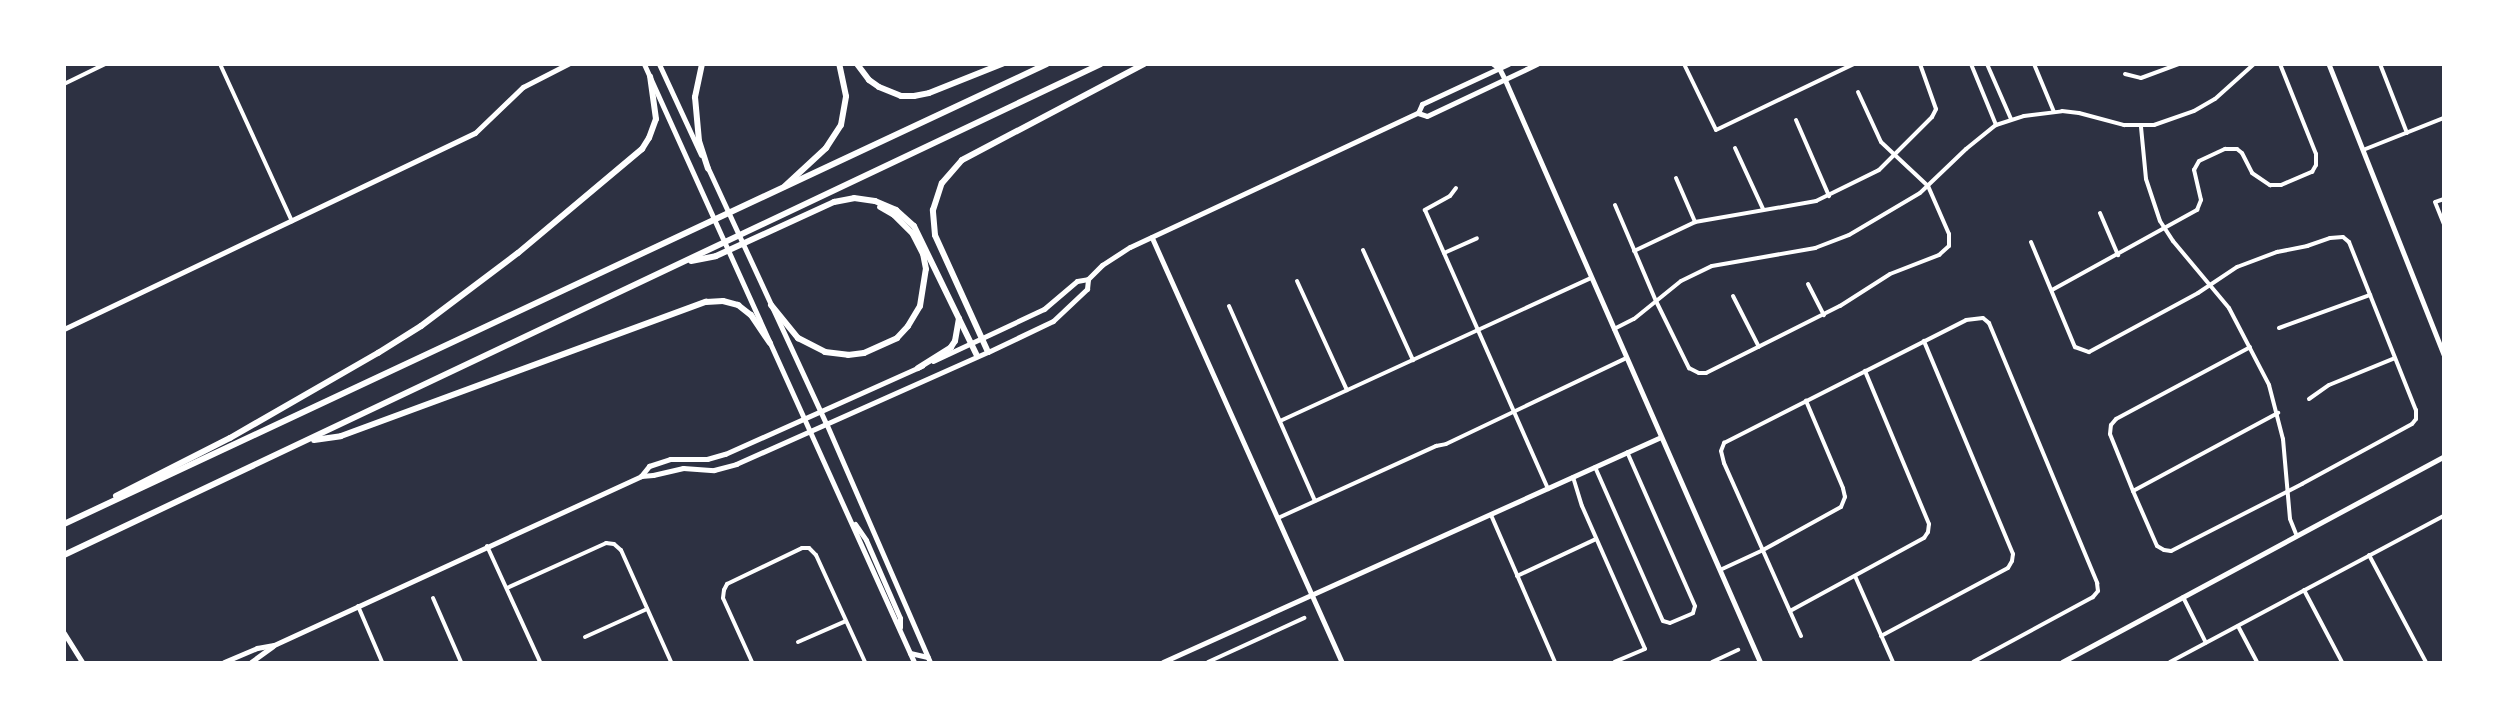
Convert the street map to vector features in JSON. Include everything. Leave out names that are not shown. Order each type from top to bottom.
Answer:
[{"type":"highway","points":[[702,64],[695,97],[699,141],[708,169]]},
{"type":"highway","points":[[781,191],[820,154],[838,132],[843,118],[846,96],[839,64]]},
{"type":"highway","points":[[857,64],[869,80],[879,87],[901,96],[914,96],[929,93],[1002,64]]},
{"type":"highway","points":[[64,524],[781,191],[1047,64]]},
{"type":"highway","points":[[64,555],[1101,64]]},
{"type":"highway","points":[[988,352],[935,235],[933,210],[942,183],[950,170],[971,155],[1144,64]]},
{"type":"highway","points":[[76,518],[157,473],[230,438],[369,358],[421,326],[510,260],[642,148],[649,138],[656,119],[650,76]]},
{"type":"highway","points":[[681,262],[716,256],[826,205],[854,198],[875,201],[892,207],[905,216],[923,240],[977,356]]},
{"type":"highway","points":[[771,305],[798,338],[825,352],[841,354],[856,354],[884,346],[897,338],[912,321],[922,299],[926,277],[923,254],[918,241],[908,227],[886,210],[867,203],[842,200]]},
{"type":"highway","points":[[308,441],[341,436],[706,302],[723,301],[738,305],[751,315],[770,343]]},
{"type":"highway","points":[[918,368],[951,347],[955,341],[959,318]]},
{"type":"main road","points":[[644,64],[811,430],[914,663]]},
{"type":"main road","points":[[658,64],[826,423],[929,660]]},
{"type":"main road","points":[[1493,64],[1500,67],[1761,663]]},
{"type":"main road","points":[[251,663],[274,645],[641,476],[650,466],[670,459],[707,459],[725,454],[1044,309],[1077,281],[1088,279],[1115,255],[1418,113],[1422,104],[1508,64]]},
{"type":"main road","points":[[1418,113],[1427,116],[1537,64]]},
{"type":"main road","points":[[641,476],[653,476],[683,468],[706,471],[723,469],[1053,321],[1068,310],[1087,290],[1088,279]]},
{"type":"main road","points":[[2062,663],[2444,456]]},
{"type":"main road","points":[[844,507],[866,540],[900,618],[900,630]]},
{"type":"main road","points":[[882,577],[890,573]]},
{"type":"main road","points":[[64,633],[80,663]]},
{"type":"main road","points":[[224,663],[256,648],[274,645]]},
{"type":"main road","points":[[910,653],[929,660]]},
{"type":"street","points":[[220,64],[292,221]]},
{"type":"street","points":[[64,329],[292,221],[332,199],[475,133],[523,87],[568,64]]},
{"type":"street","points":[[1684,64],[1716,130],[1854,64]]},
{"type":"street","points":[[1634,251],[1695,222],[1803,204],[1829,196],[1879,170],[1932,117],[1936,109],[1920,64]]},
{"type":"street","points":[[1971,64],[1996,125]]},
{"type":"street","points":[[1987,64],[2011,119]]},
{"type":"street","points":[[2034,64],[2054,112]]},
{"type":"street","points":[[2125,74],[2141,78],[2179,64]]},
{"type":"street","points":[[1614,329],[1634,319],[1681,281],[1712,266],[1815,248],[1833,242],[1908,202],[1996,125],[2011,119],[2054,112],[2079,113],[2141,127],[2194,111],[2215,99],[2254,64]]},
{"type":"street","points":[[2052,291],[2166,230],[2197,210],[2201,200],[2194,170],[2199,161],[2225,149],[2237,149],[2242,153],[2252,173],[2270,185],[2281,185],[2307,175],[2316,165],[2316,154],[2280,64]]},
{"type":"street","points":[[2329,64],[2444,354]]},
{"type":"street","points":[[2380,64],[2407,133]]},
{"type":"street","points":[[64,84],[102,65]]},
{"type":"street","points":[[1615,205],[1656,301],[1689,368],[1699,374],[1706,374],[1824,315],[1890,274],[1939,255],[1948,246],[1948,234],[1928,186],[1876,134],[1858,92]]},
{"type":"street","points":[[2362,150],[2444,118]]},
{"type":"street","points":[[1796,120],[1829,196]]},
{"type":"street","points":[[2141,127],[2149,194],[2166,230],[2229,308],[2270,385],[2278,412],[2290,519],[2297,536]]},
{"type":"street","points":[[1735,148],[1763,209]]},
{"type":"street","points":[[1676,178],[1695,222]]},
{"type":"street","points":[[1456,188],[1450,196],[1425,210],[1548,489]]},
{"type":"street","points":[[2444,199],[2435,202],[2444,224]]},
{"type":"street","points":[[2100,213],[2118,255]]},
{"type":"street","points":[[1152,237],[1342,663]]},
{"type":"street","points":[[2031,242],[2075,347],[2089,352],[2211,284],[2236,267],[2277,252],[2307,246],[2330,238],[2343,237],[2349,242],[2416,410],[2416,418],[2412,424],[2287,491],[2171,551],[2164,550],[2157,546],[2133,491],[2110,434],[2111,425],[2116,419],[2250,347]]},
{"type":"street","points":[[1444,253],[1478,238]]},
{"type":"street","points":[[1363,250],[1413,360]]},
{"type":"street","points":[[1280,420],[1591,278]]},
{"type":"street","points":[[1297,281],[1347,390]]},
{"type":"street","points":[[1808,284],[1824,315]]},
{"type":"street","points":[[2279,328],[2370,295]]},
{"type":"street","points":[[1733,296],[1759,347]]},
{"type":"street","points":[[1230,306],[1315,501]]},
{"type":"street","points":[[1801,636],[1724,463],[1722,447],[1728,439],[1966,320],[1983,318],[1989,323],[2097,583],[2098,591],[2093,597],[1973,663]]},
{"type":"street","points":[[1881,636],[2008,567],[2012,561],[2013,554],[1924,341]]},
{"type":"street","points":[[1278,518],[1514,413],[1626,358]]},
{"type":"street","points":[[2309,399],[2329,385],[2395,358]]},
{"type":"street","points":[[1790,611],[1924,538],[1928,532],[1929,524],[1866,371]]},
{"type":"street","points":[[1720,570],[1834,512],[1843,502],[1843,488],[1806,400]]},
{"type":"street","points":[[2133,491],[2278,412]]},
{"type":"street","points":[[1163,663],[1661,437]]},
{"type":"street","points":[[1595,467],[1663,621],[1670,623],[1693,613],[1695,606],[1627,452]]},
{"type":"street","points":[[1573,477],[1582,506],[1645,649],[1615,663]]},
{"type":"street","points":[[1491,515],[1556,663]]},
{"type":"street","points":[[2172,662],[2444,516]]},
{"type":"street","points":[[1517,576],[1596,539]]},
{"type":"street","points":[[507,588],[606,543],[614,544],[621,550],[671,663]]},
{"type":"street","points":[[487,545],[540,663]]},
{"type":"street","points":[[752,663],[723,598],[724,590],[727,584],[802,548],[809,549],[816,555],[865,663]]},
{"type":"street","points":[[2369,555],[2426,663]]},
{"type":"street","points":[[1854,576],[1893,663]]},
{"type":"street","points":[[2304,590],[2342,663]]},
{"type":"street","points":[[2183,597],[2206,643]]},
{"type":"street","points":[[433,598],[461,663]]},
{"type":"street","points":[[358,606],[382,662]]},
{"type":"street","points":[[585,637],[647,609]]},
{"type":"street","points":[[1208,663],[1304,618]]},
{"type":"street","points":[[798,642],[846,621]]},
{"type":"street","points":[[2238,626],[2257,663]]},
{"type":"street","points":[[1712,663],[1738,650]]}]
